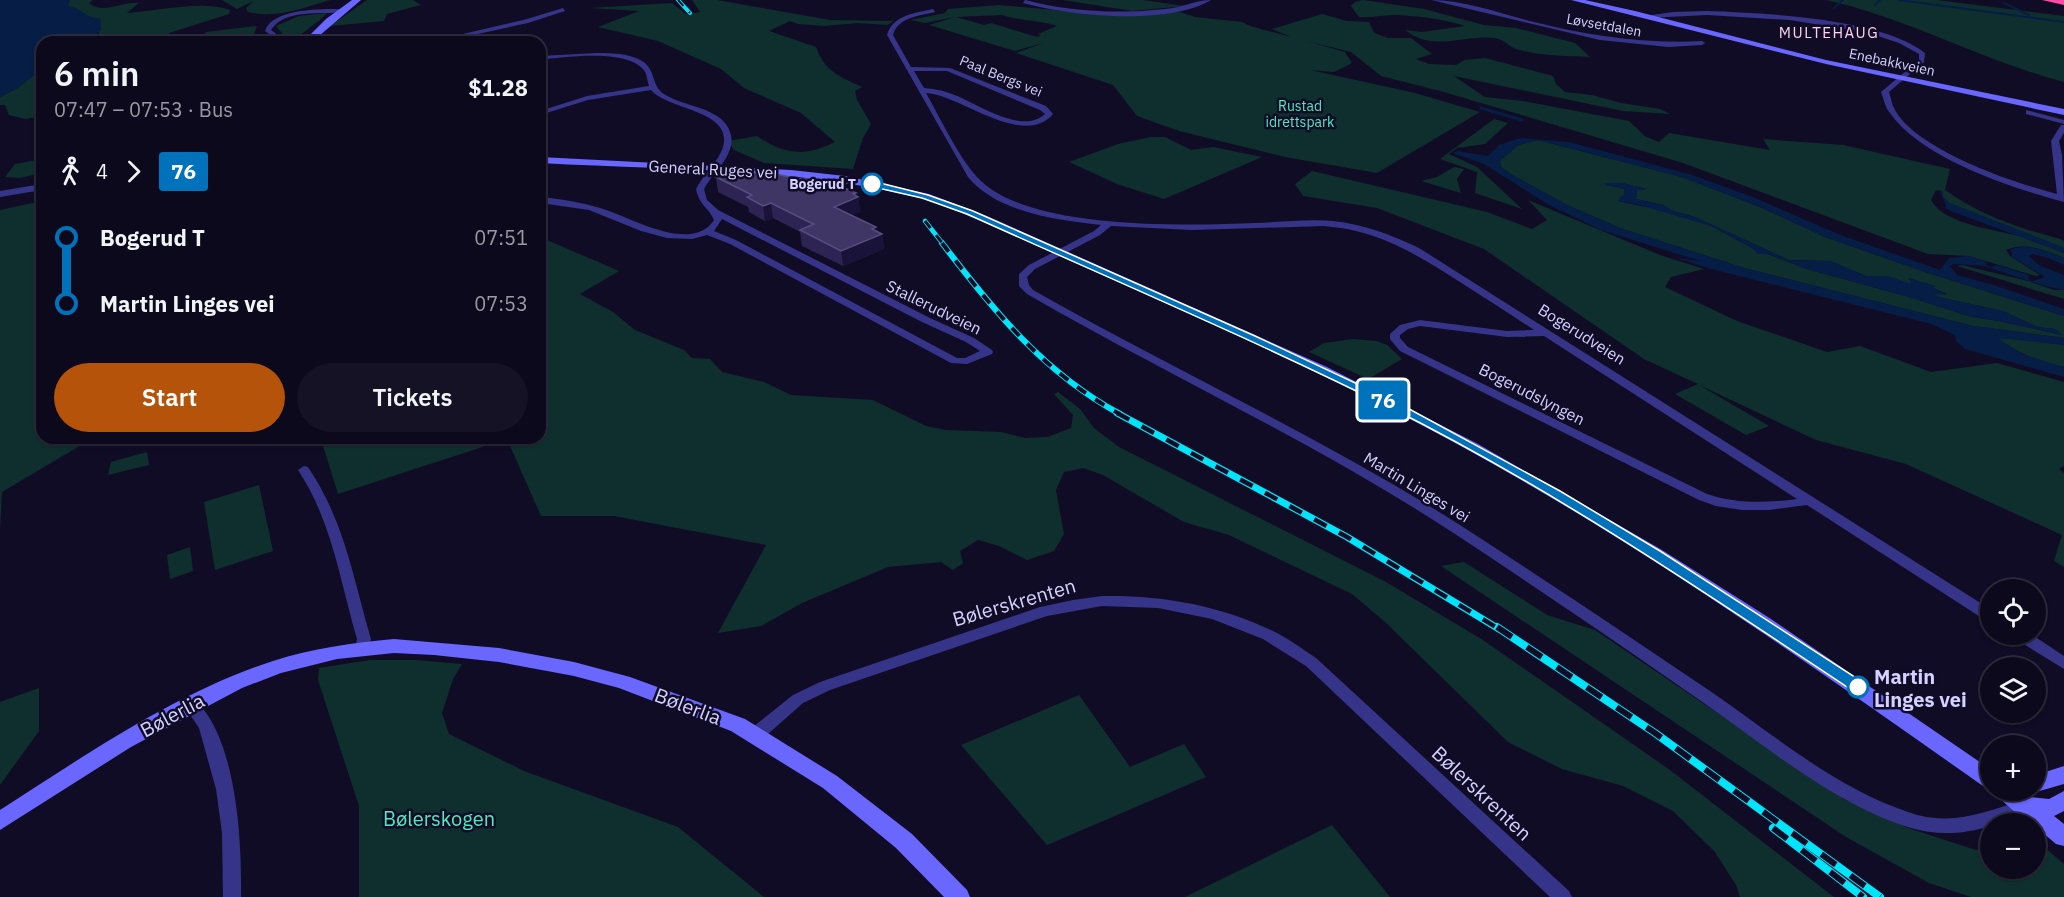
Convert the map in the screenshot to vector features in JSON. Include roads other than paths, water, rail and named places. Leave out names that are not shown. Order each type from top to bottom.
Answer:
[{"type":"highway","points":[[2046,0],[2064,2]]},
{"type":"main road","name":"Enebakkveien","points":[[1575,0],[1648,16],[1767,48],[2064,112]]},
{"type":"main road","points":[[314,36],[357,1]]},
{"type":"main road","name":"General Ruges vei","points":[[546,160],[825,177],[899,190],[956,207],[1378,398],[1556,494],[1765,624],[1980,773]]},
{"type":"main road","name":"Bølerlia","points":[[0,821],[124,741],[235,683],[278,667],[362,649],[394,646],[445,649],[499,655],[574,669],[623,682],[738,725],[830,782],[904,842],[959,897]]},
{"type":"main road","points":[[2046,779],[2057,775],[2064,776]]},
{"type":"main road","points":[[2032,801],[2052,808],[2064,800]]},
{"type":"main road","points":[[2027,801],[2064,837]]},
{"type":"street","points":[[1025,2],[1049,7],[1133,13],[1181,9],[1208,0]]},
{"type":"street","name":"Løvsetdalen","points":[[1434,0],[1593,37],[1649,45],[1702,43]]},
{"type":"street","points":[[459,36],[528,21],[563,10]]},
{"type":"street","points":[[275,36],[268,31],[268,27],[275,22],[302,13],[342,11]]},
{"type":"street","points":[[933,11],[899,21],[889,32],[892,41],[974,180],[986,190],[1011,203],[1077,220],[1109,223]]},
{"type":"street","points":[[1648,16],[1692,12],[1742,13],[1878,34],[1903,41],[1922,53],[1922,62],[1885,92],[1886,101],[1907,129],[1938,149],[1980,171],[2024,188],[2064,199],[2057,161],[2059,150],[2055,141],[2064,124],[2029,112]]},
{"type":"street","points":[[546,58],[588,54],[625,58],[648,70],[651,88]]},
{"type":"street","name":"Paal Bergs vei","points":[[909,69],[948,69],[1044,108],[1049,114],[1042,121],[1015,123],[997,119],[941,93],[921,90]]},
{"type":"street","points":[[546,111],[587,98],[651,88],[670,101],[709,116],[724,127],[728,143],[724,154],[701,185],[699,193],[703,201],[715,212],[718,220],[707,232],[685,237],[662,236],[598,210],[546,201]]},
{"type":"street","points":[[0,194],[36,188]]},
{"type":"street","name":"Stallerudveien","points":[[707,232],[733,242],[955,361],[967,361],[988,352],[970,340],[926,320],[715,212]]},
{"type":"street","points":[[1061,253],[1097,233],[1109,223]]},
{"type":"street","name":"Bogerudveien","points":[[1109,223],[1218,227],[1319,223],[1376,232],[1416,250],[1980,610]]},
{"type":"street","name":"Martin Linges vei","points":[[1061,253],[1026,271],[1022,276],[1024,286],[1113,340],[1239,405],[1416,504],[1614,633],[1777,747],[1841,788],[1905,819],[1937,826],[1966,826],[1987,822],[2019,801]]},
{"type":"street","name":"Bogerudslyngen","points":[[1546,333],[1507,334],[1420,323],[1404,327],[1395,334],[1395,339],[1404,349],[1418,357],[1703,497],[1727,505],[1743,507],[1810,501]]},
{"type":"street","points":[[304,470],[318,487],[332,521],[364,639],[362,649]]},
{"type":"street","name":"Bølerskrenten","points":[[754,736],[798,699],[825,686],[1045,610],[1104,600],[1173,603],[1227,618],[1270,636],[1311,662],[1563,897]]},
{"type":"street","points":[[2036,645],[2064,663]]},
{"type":"street","points":[[191,704],[207,727],[224,785],[232,897]]},
{"type":"water","points":[[0,0],[70,0],[68,6],[90,17],[101,19],[101,30],[94,36],[36,36],[36,74],[16,89],[0,97]]},
{"type":"water","points":[[1520,138],[1569,142],[1689,174],[1753,197],[1838,234],[1940,270],[1949,258],[1969,256],[1984,261],[1991,267],[1997,265],[2029,275],[2028,279],[2032,281],[2045,277],[2012,257],[2011,249],[2031,247],[2064,258],[2064,265],[2033,254],[2029,256],[2039,265],[2064,275],[2064,290],[2045,286],[1984,266],[1953,264],[1950,266],[1957,275],[2064,309],[2064,316],[1925,272],[1825,237],[1760,207],[1682,177],[1538,140],[1518,145],[1500,161],[1501,167],[1512,175],[1567,205],[1620,228],[1744,268],[1973,326],[2064,338],[2064,345],[1998,338],[2022,354],[2064,367],[2064,377],[1965,349],[1956,341],[1955,335],[1931,324],[1711,269],[1676,258],[1700,261],[1601,230],[1549,205],[1484,164],[1452,153],[1457,151],[1488,156],[1499,145]]},
{"type":"water","points":[[1605,183],[1622,183],[1647,189],[1637,190],[1636,199],[1663,205],[1673,211],[1695,217],[1789,260],[1830,261],[1866,276],[1887,276],[1912,284],[1908,278],[1936,286],[1933,288],[1947,295],[1935,294],[1938,297],[2003,311],[2037,327],[2055,329],[2063,335],[1972,317],[1807,269],[1768,254],[1758,254],[1751,247],[1711,226],[1619,201],[1624,195],[1624,189],[1605,185]]},
{"type":"water","points":[[1940,191],[1943,191],[1943,197],[1949,203],[2064,248],[2064,253],[1948,210],[1945,208],[1946,205]]},
{"type":"waterway","points":[[1834,8],[1843,0]]},
{"type":"waterway","points":[[1875,5],[1880,0]]},
{"type":"waterway","points":[[1899,0],[2064,22]]},
{"type":"waterway","points":[[2004,3],[2029,15]]},
{"type":"waterway","points":[[1481,108],[1522,120]]},
{"type":"railway","points":[[678,0],[690,13]]},
{"type":"railway","points":[[925,221],[943,244]]},
{"type":"railway","points":[[942,243],[1001,316],[1044,360],[1093,398],[1120,414]]},
{"type":"railway","points":[[1117,413],[1347,537],[1499,629]]},
{"type":"railway","points":[[1497,627],[1655,733],[1880,897]]},
{"type":"railway","points":[[1773,828],[1863,897]]},
{"type":"place","name":"Bogerud T","points":[[872,184]]},
{"type":"place","name":"Martin Linges vei","points":[[1858,687]]},
{"type":"district","name":"MULTEHAUG","points":[[1829,32]]},
{"type":"park label","name":"Rustad idrettspark","points":[[1300,114]]},
{"type":"park label","name":"Bølerskogen","points":[[439,818]]}]
